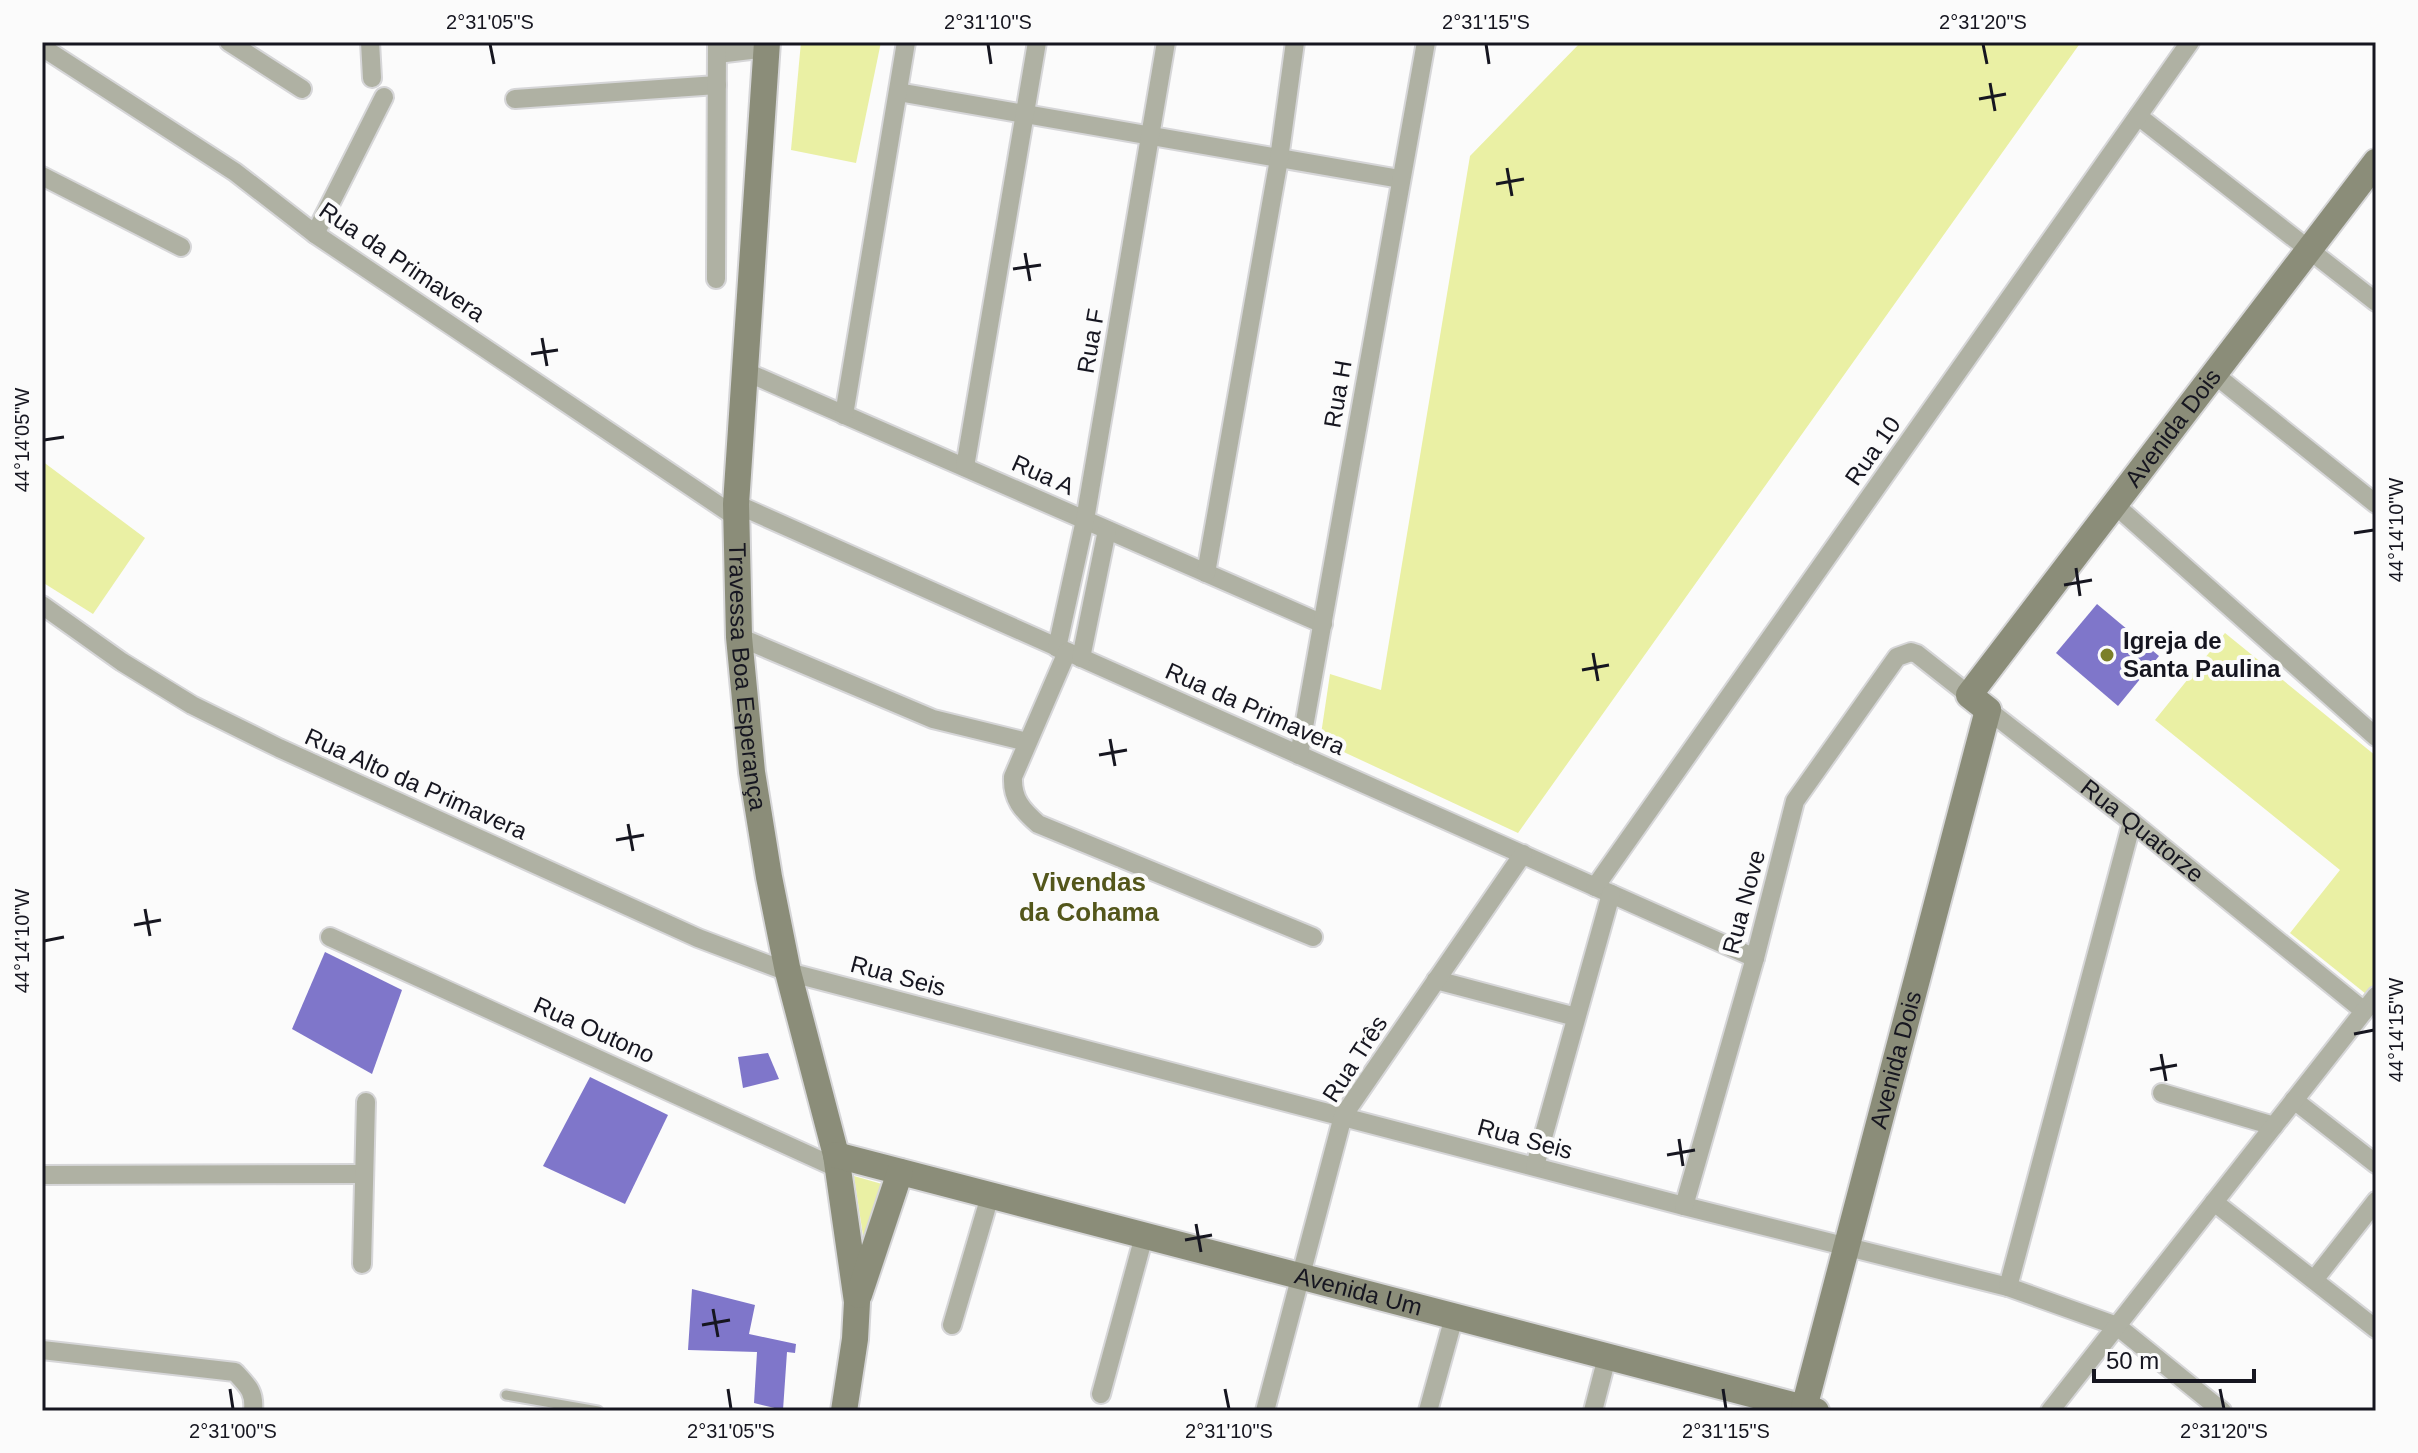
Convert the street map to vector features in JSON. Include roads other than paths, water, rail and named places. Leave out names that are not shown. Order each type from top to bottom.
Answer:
[{"type":"street","points":[[229,42],[302,89]]},
{"type":"street","points":[[370,42],[372,78]]},
{"type":"street","points":[[844,415],[906,42]]},
{"type":"street","points":[[965,467],[1037,42]]},
{"type":"street","name":"Rua F","points":[[1068,652],[1085,520],[1166,42]]},
{"type":"street","points":[[1206,573],[1279,159],[1295,42]]},
{"type":"street","name":"Rua H","points":[[1299,755],[1426,42]]},
{"type":"street","name":"Rua 10","points":[[1535,1166],[1576,1017],[1603,890],[2190,42]]},
{"type":"street","points":[[716,279],[717,48],[767,45]]},
{"type":"street","name":"Travessa Boa Esperança","points":[[767,45],[736,511],[739,637],[752,772],[769,877],[788,972],[837,1162],[857,1302]]},
{"type":"street","name":"Rua da Primavera","points":[[42,47],[235,172],[315,234],[736,511],[1068,652],[1755,958]]},
{"type":"street","points":[[515,99],[717,85]]},
{"type":"street","points":[[898,92],[1400,179]]},
{"type":"street","points":[[315,234],[384,97]]},
{"type":"street","points":[[2138,116],[2376,302]]},
{"type":"street","name":"Avenida Dois","points":[[1808,1410],[1978,702],[2114,504],[2376,162]]},
{"type":"street","points":[[42,176],[181,247]]},
{"type":"street","name":"Rua A","points":[[744,371],[1323,624]]},
{"type":"street","points":[[2214,374],[2376,504]]},
{"type":"street","points":[[2114,504],[2376,737]]},
{"type":"street","points":[[1107,530],[1068,652],[1017,766],[1013,787],[1018,804],[1038,824],[1313,937]]},
{"type":"street","name":"Rua Alto da Primavera","points":[[42,605],[122,662],[181,698],[279,748],[698,938],[788,972]]},
{"type":"street","points":[[739,637],[933,719],[1027,742]]},
{"type":"street","name":"Rua Nove","points":[[1684,1206],[1755,958],[1795,801],[1897,657],[1911,652],[1917,654]]},
{"type":"street","name":"Rua Quatorze","points":[[1917,654],[2132,822],[2364,1011]]},
{"type":"street","points":[[2008,1287],[2132,822]]},
{"type":"street","name":"Rua Três","points":[[1265,1411],[1343,1116],[1523,854]]},
{"type":"street","name":"Rua Outono","points":[[330,937],[837,1162]]},
{"type":"street","name":"Rua Seis","points":[[788,972],[1684,1206],[2008,1287],[2117,1326],[2222,1411]]},
{"type":"street","points":[[1436,980],[1576,1017]]},
{"type":"street","points":[[2050,1411],[2376,996]]},
{"type":"street","points":[[2162,1093],[2274,1126]]},
{"type":"street","points":[[2294,1100],[2376,1164]]},
{"type":"street","points":[[362,1264],[366,1102]]},
{"type":"street","name":"Avenida Um","points":[[837,1162],[900,1172],[1808,1410]]},
{"type":"street","points":[[844,1411],[857,1302],[900,1172]]},
{"type":"street","points":[[42,1175],[363,1174]]},
{"type":"street","points":[[952,1325],[990,1196]]},
{"type":"street","points":[[2314,1280],[2376,1201]]},
{"type":"street","points":[[2214,1202],[2376,1329]]},
{"type":"street","points":[[1101,1394],[1144,1236]]},
{"type":"street","points":[[1428,1411],[1454,1317]]},
{"type":"street","points":[[42,1350],[235,1372],[250,1387],[254,1397],[253,1411]]},
{"type":"street","points":[[1593,1411],[1607,1357]]},
{"type":"lane","points":[[506,1395],[598,1411]]},
{"type":"place","name":"Igreja de Santa Paulina","points":[[2107,655]]},
{"type":"district","name":"Vivendas da Cohama","points":[[1089,897]]}]
